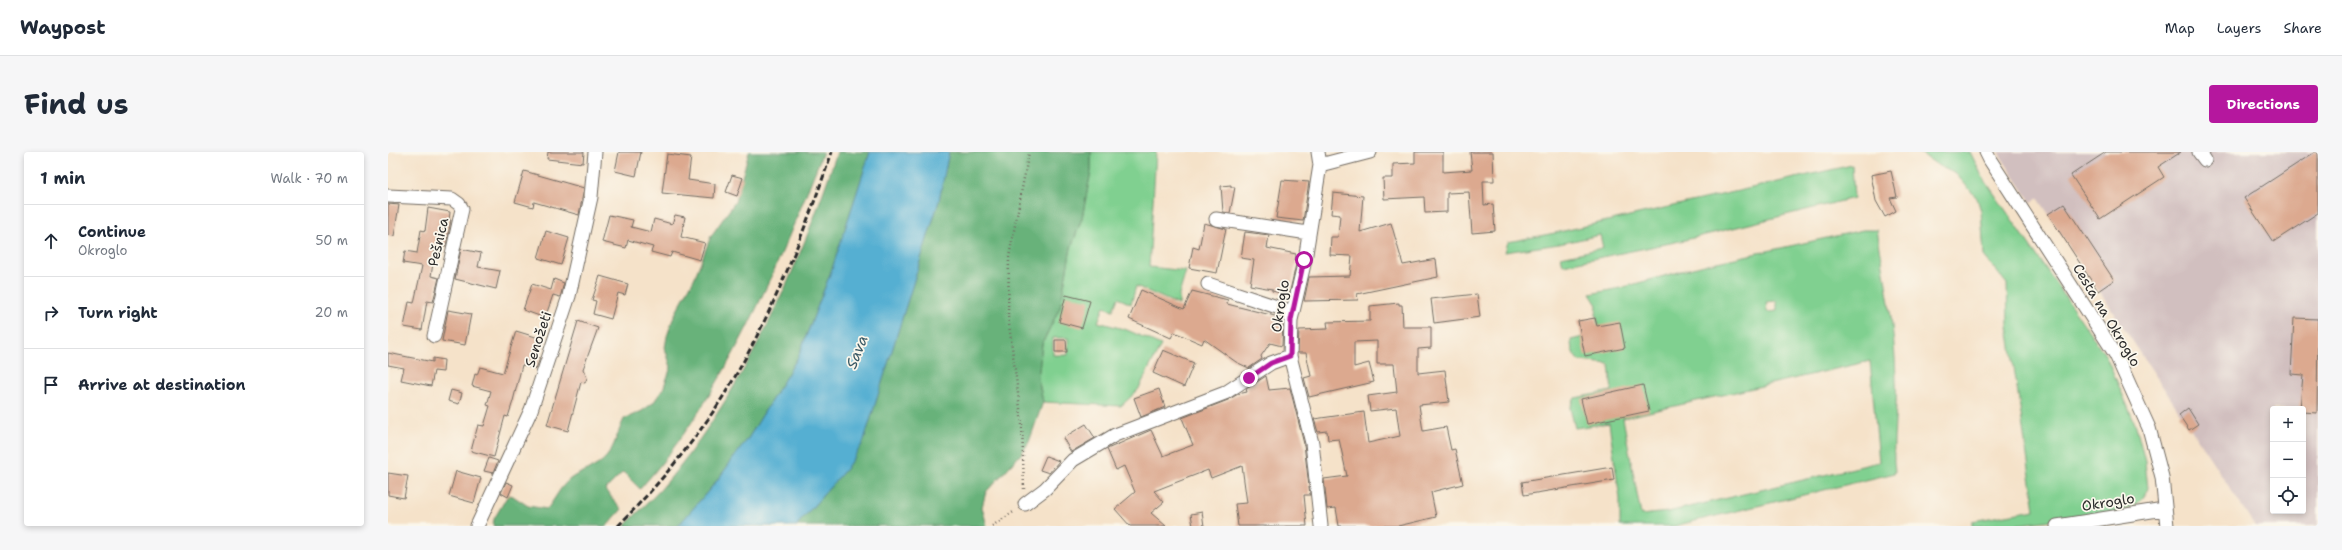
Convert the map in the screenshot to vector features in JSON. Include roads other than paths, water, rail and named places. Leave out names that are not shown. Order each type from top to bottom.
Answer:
[{"type":"street","name":"Senožeti","points":[[477,526],[532,410],[569,296],[591,197],[596,152]]},
{"type":"street","name":"Okroglo","points":[[1318,152],[1320,165],[1304,260],[1292,312],[1290,356],[1312,444],[1321,526]]},
{"type":"street","points":[[1320,165],[1370,152]]},
{"type":"street","name":"Cesta na Okroglo","points":[[1986,152],[2116,355],[2150,428],[2162,477],[2164,509],[2168,526]]},
{"type":"street","name":"Pešnica","points":[[388,196],[452,199],[459,204],[462,209],[434,336]]},
{"type":"street","points":[[1216,220],[1308,233]]},
{"type":"street","points":[[1208,284],[1292,312]]},
{"type":"street","points":[[1025,504],[1045,489],[1073,460],[1115,435],[1225,394],[1271,363],[1290,356]]},
{"type":"street","name":"Okroglo","points":[[2057,526],[2164,509]]},
{"type":"water","name":"Sava","points":[[870,152],[949,152],[939,201],[863,443],[846,469],[796,526],[678,526],[716,482],[749,437],[798,357],[832,269]]},
{"type":"railway","points":[[618,526],[661,480],[688,447],[724,395],[741,366],[757,337],[785,276],[810,214],[832,152]]}]
